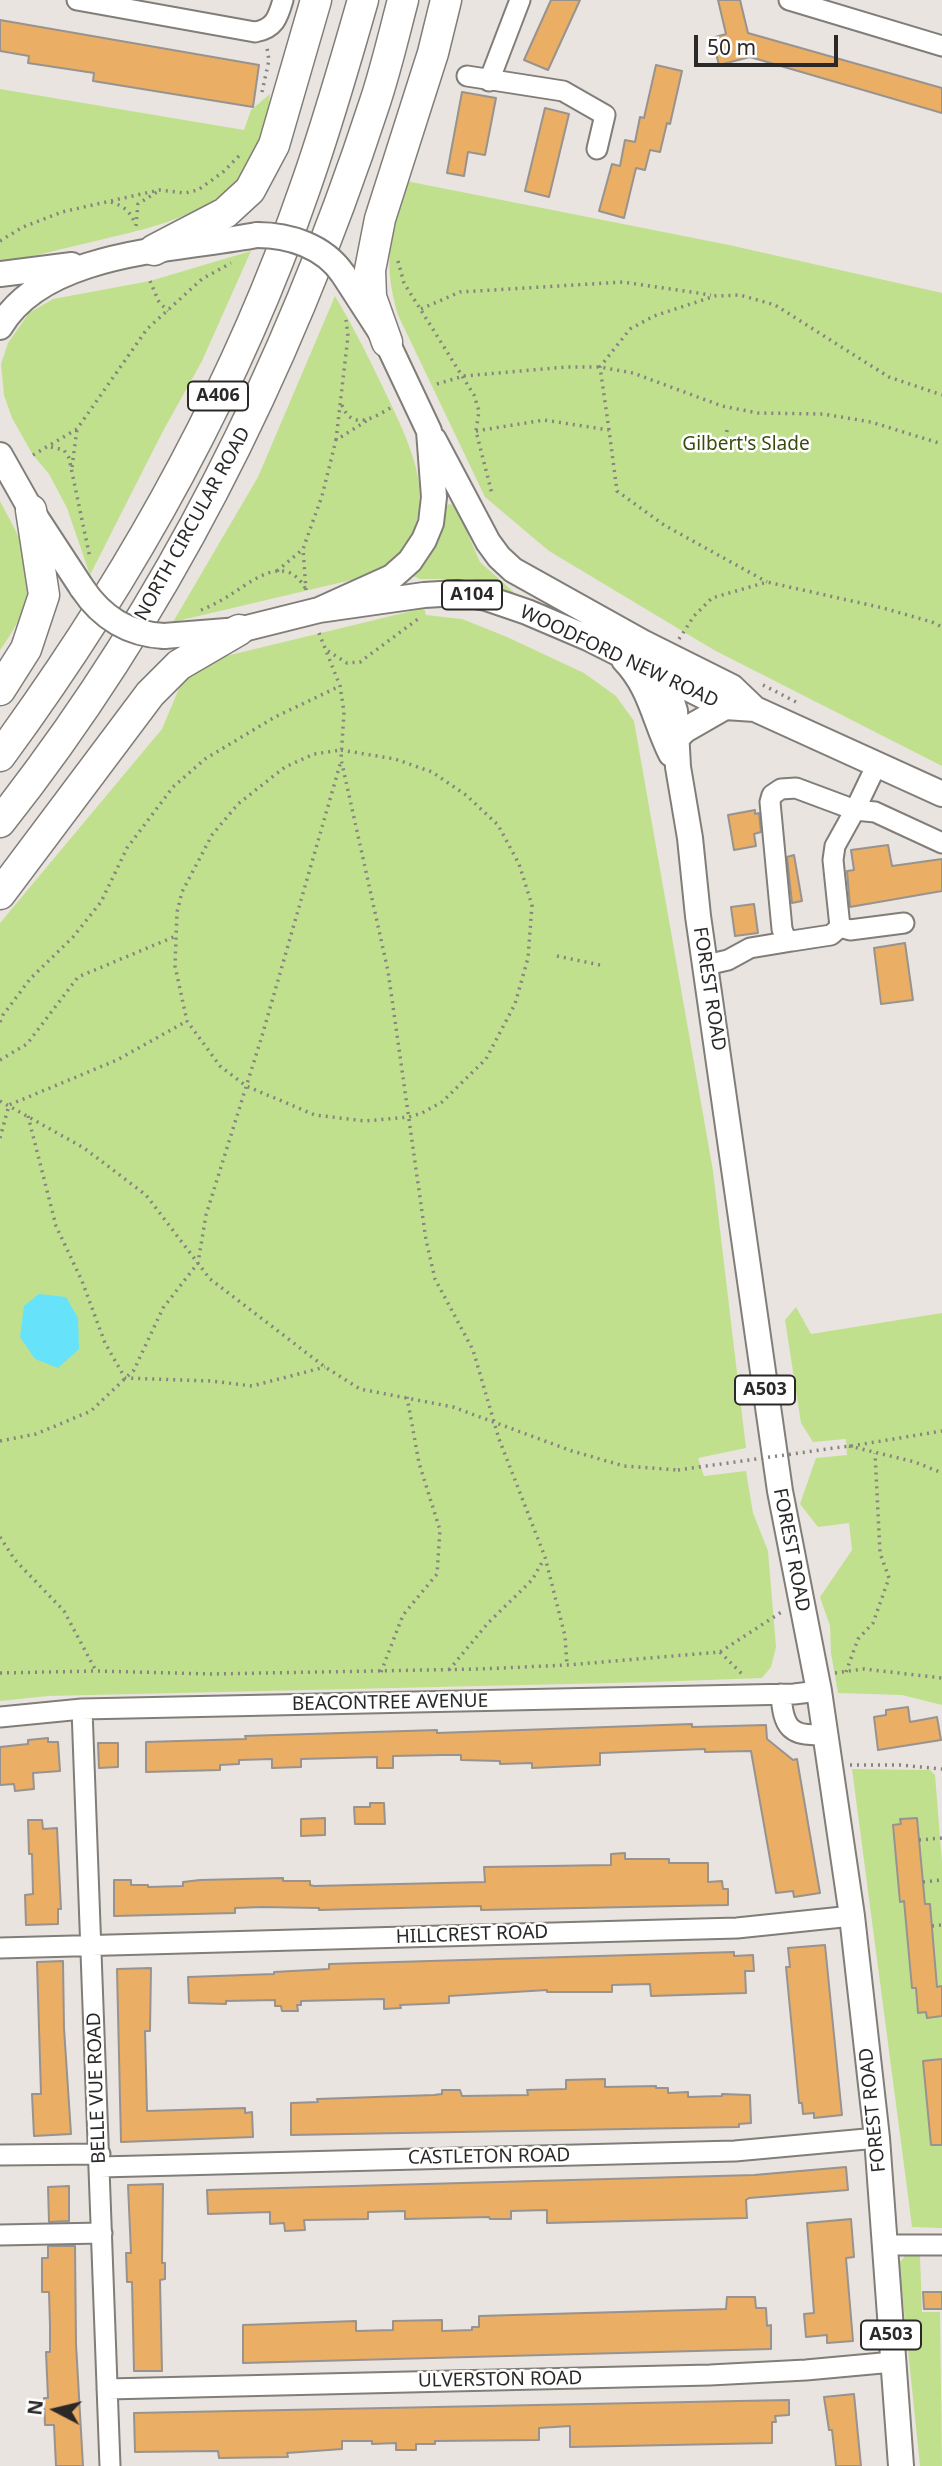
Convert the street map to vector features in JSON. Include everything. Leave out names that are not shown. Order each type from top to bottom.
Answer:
[{"type":"highway","points":[[155,250],[225,213],[250,190],[274,145],[316,0]]},
{"type":"highway","name":"NORTH CIRCULAR ROAD","points":[[0,756],[48,691],[117,584],[170,490],[219,393],[265,291],[305,190],[363,0]]},
{"type":"highway","name":"NORTH CIRCULAR ROAD","points":[[0,822],[100,685],[150,606],[206,509],[255,411],[331,227],[376,101],[403,0]]},
{"type":"highway","points":[[387,342],[371,298],[370,270],[380,219],[429,65],[446,0]]},
{"type":"highway","points":[[0,690],[26,649],[44,595],[31,510]]},
{"type":"highway","points":[[0,894],[150,694],[179,665],[239,630]]},
{"type":"main road","name":"WOODFORD NEW ROAD","points":[[108,261],[155,250],[257,235],[283,236],[307,244],[328,258],[343,274],[387,342],[468,508],[499,557],[529,580],[642,642],[732,687],[755,709],[942,794]]},
{"type":"main road","points":[[0,274],[108,261]]},
{"type":"main road","points":[[0,327],[15,308],[44,285],[68,273],[108,261]]},
{"type":"main road","points":[[0,456],[31,510],[97,608],[116,624],[139,633],[164,636],[319,622],[393,577],[410,561],[431,523],[433,501],[429,430]]},
{"type":"main road","name":"WOODFORD NEW ROAD","points":[[319,622],[420,595],[458,593],[486,598],[527,612],[615,650],[726,707],[755,709]]},
{"type":"main road","name":"FOREST ROAD","points":[[642,642],[675,711],[678,767],[780,1490],[827,1682],[825,1734],[852,1916],[877,2138],[901,2466]]},
{"type":"main road","name":"A503","points":[[615,650],[638,675],[678,767]]},
{"type":"main road","points":[[677,738],[685,730],[726,707]]},
{"type":"street","points":[[77,0],[258,39],[278,17],[283,0]]},
{"type":"street","points":[[489,81],[520,0]]},
{"type":"street","points":[[789,0],[942,46]]},
{"type":"street","points":[[467,76],[563,91],[605,115],[597,149]]},
{"type":"street","points":[[840,926],[833,860],[835,846],[877,764]]},
{"type":"street","points":[[792,941],[785,937],[782,929],[770,802],[772,795],[781,789],[796,788],[855,810],[875,812],[942,844]]},
{"type":"street","points":[[840,926],[850,930],[904,923]]},
{"type":"street","points":[[706,965],[728,960],[750,948],[831,935],[840,926]]},
{"type":"street","name":"BEACONTREE AVENUE","points":[[0,1717],[82,1709],[771,1694],[827,1682]]},
{"type":"street","points":[[771,1694],[789,1727],[803,1735],[825,1734]]},
{"type":"street","name":"BELLE VUE ROAD","points":[[82,1709],[110,2466]]},
{"type":"street","name":"HILLCREST ROAD","points":[[0,1948],[737,1928],[852,1916]]},
{"type":"street","name":"CASTLETON ROAD","points":[[0,2155],[100,2160],[735,2151],[877,2138]]},
{"type":"street","points":[[0,2235],[102,2233]]},
{"type":"street","points":[[885,2245],[942,2245]]},
{"type":"street","name":"ULVERSTON ROAD","points":[[107,2389],[710,2375],[893,2362]]},
{"type":"path","points":[[258,39],[267,48],[269,60],[261,98]]},
{"type":"path","points":[[0,241],[23,227],[101,203],[159,190],[186,193],[198,190],[223,172],[240,155]]},
{"type":"path","points":[[101,203],[113,202],[124,207],[132,215],[136,226],[138,204],[159,190]]},
{"type":"path","points":[[398,251],[404,284],[474,395],[479,411],[476,431],[492,494]]},
{"type":"path","points":[[33,455],[77,429],[147,329],[202,279],[240,259]]},
{"type":"path","points":[[150,281],[159,302],[169,311]]},
{"type":"path","points":[[421,309],[460,292],[623,282],[715,296],[740,295],[775,305],[889,377],[942,395]]},
{"type":"path","points":[[715,296],[654,316],[630,329],[600,367],[617,491],[664,525],[767,582],[883,608],[942,627]]},
{"type":"path","points":[[334,447],[348,336],[343,313]]},
{"type":"path","points":[[437,384],[464,376],[600,367],[633,373],[722,406],[758,413],[823,414],[871,422],[942,444]]},
{"type":"path","points":[[341,403],[344,412],[351,418],[368,421]]},
{"type":"path","points":[[189,613],[202,610],[228,597],[263,574],[277,571],[290,573],[300,580],[306,590],[303,549],[322,496],[336,440],[392,407]]},
{"type":"path","points":[[476,431],[544,420],[609,430]]},
{"type":"path","points":[[72,469],[77,429]]},
{"type":"path","points":[[726,439],[727,430]]},
{"type":"path","points":[[48,447],[64,450],[72,469],[91,562]]},
{"type":"path","points":[[277,571],[303,549]]},
{"type":"path","points":[[678,641],[694,616],[712,598],[767,582]]},
{"type":"path","points":[[326,650],[347,663],[360,662],[412,622],[426,615]]},
{"type":"path","points":[[319,622],[340,687],[344,712],[341,759],[388,971],[426,1240],[435,1279],[473,1350],[483,1390],[545,1557],[565,1636],[567,1665]]},
{"type":"path","points":[[0,1022],[30,979],[73,937],[101,902],[127,849],[173,787],[205,759],[264,724],[340,687]]},
{"type":"path","points":[[341,750],[407,763],[432,772],[466,795],[498,825],[519,864],[531,905],[528,958],[515,1004],[486,1059],[442,1102],[422,1113],[409,1117],[365,1121],[315,1115],[246,1086],[220,1066],[187,1021],[175,966],[176,936],[177,912],[182,892],[212,835],[238,804],[285,767],[314,754],[341,750]]},
{"type":"path","points":[[0,1441],[36,1434],[91,1411],[134,1370],[163,1308],[198,1263],[206,1216],[341,759]]},
{"type":"path","points":[[0,1060],[27,1044],[78,977],[176,936]]},
{"type":"path","points":[[557,956],[600,965]]},
{"type":"path","points":[[9,1105],[117,1060],[187,1021]]},
{"type":"path","points":[[0,1101],[84,1148],[146,1195],[210,1279],[325,1367],[360,1389],[453,1407],[572,1451],[624,1466],[678,1471],[942,1431]]},
{"type":"path","points":[[0,1138],[9,1105]]},
{"type":"path","points":[[28,1116],[56,1226],[82,1281],[106,1343],[125,1378]]},
{"type":"path","points":[[125,1378],[212,1381],[252,1386],[325,1367]]},
{"type":"path","points":[[381,1672],[403,1615],[436,1574],[440,1530],[419,1463],[407,1396]]},
{"type":"path","points":[[849,1446],[915,1462],[942,1473]]},
{"type":"path","points":[[846,1672],[858,1639],[873,1623],[889,1578],[880,1553],[875,1452]]},
{"type":"path","points":[[0,1537],[15,1560],[64,1611],[96,1671]]},
{"type":"path","points":[[449,1670],[488,1623],[532,1580],[545,1557]]},
{"type":"path","points":[[0,1672],[381,1672],[567,1665],[720,1651],[783,1611]]},
{"type":"path","points":[[720,1651],[771,1694]]},
{"type":"path","points":[[827,1682],[846,1672],[864,1669],[942,1678]]},
{"type":"path","points":[[848,1765],[900,1762],[942,1769]]},
{"type":"path","points":[[919,1840],[942,1838]]},
{"type":"path","points":[[923,1882],[942,1880]]},
{"type":"path","points":[[932,1926],[942,1925]]},
{"type":"green space","points":[[0,89],[244,130],[251,110],[270,94],[264,136],[252,161],[237,181],[218,197],[174,220],[0,264]]},
{"type":"green space","name":"Gilbert's Slade","points":[[406,181],[729,245],[942,293],[942,766],[714,650],[549,551],[485,497],[398,315],[393,296],[390,247]]},
{"type":"green space","points":[[251,251],[202,361],[90,575],[67,508],[49,474],[33,455],[12,418],[4,395],[1,364],[8,343],[29,313],[53,299],[150,281]]},
{"type":"green space","points":[[335,296],[381,383],[414,461],[420,503],[416,524],[406,545],[389,565],[360,578],[173,622],[258,477]]},
{"type":"green space","points":[[0,501],[29,564],[31,587],[24,610],[0,650]]},
{"type":"green space","points":[[449,504],[457,509],[480,562],[517,595],[473,579],[420,579],[413,576],[445,507]]},
{"type":"green space","points":[[424,608],[426,615],[462,619],[584,673],[616,696],[634,721],[713,1171],[746,1448],[698,1458],[704,1476],[746,1471],[753,1513],[768,1551],[776,1647],[771,1667],[762,1678],[48,1696],[0,1701],[0,923],[162,729],[185,674],[226,656]]},
{"type":"green space","points":[[796,1307],[811,1334],[942,1313],[942,1705],[902,1695],[838,1693],[831,1653],[830,1626],[820,1597],[852,1550],[849,1523],[818,1527],[800,1504],[816,1458],[847,1455],[846,1439],[813,1442],[801,1423],[785,1320]]},
{"type":"green space","points":[[852,1769],[930,1770],[935,1775],[942,1862],[942,1986],[937,1987],[930,1904],[925,1904],[917,1818],[901,1819],[901,1824],[893,1825],[901,1901],[908,1901],[925,1998],[917,1999],[918,2013],[926,2012],[927,2018],[942,2016],[942,2228],[912,2227]]},
{"type":"green space","points":[[905,2256],[920,2256],[922,2312],[940,2312],[942,2466],[920,2466],[899,2263]]},
{"type":"water","points":[[39,1294],[66,1297],[78,1318],[79,1349],[58,1368],[35,1359],[20,1337],[24,1306]]},
{"type":"building","points":[[551,0],[580,0],[548,70],[524,60]]},
{"type":"building","points":[[718,0],[740,0],[748,33],[942,88],[942,113],[750,57],[719,65],[712,38],[726,34]]},
{"type":"building","points":[[0,20],[259,65],[253,107],[93,81],[94,73],[28,63],[29,56],[0,51]]},
{"type":"building","points":[[656,65],[682,71],[670,124],[667,123],[660,152],[650,150],[645,170],[636,168],[624,218],[599,211],[612,164],[620,166],[625,140],[635,142],[640,117],[644,118]]},
{"type":"building","points":[[462,92],[496,98],[485,155],[468,152],[464,176],[447,173]]},
{"type":"building","points":[[545,108],[569,114],[549,197],[525,191]]},
{"type":"building","points":[[755,810],[755,814],[759,813],[761,832],[754,834],[756,846],[734,850],[728,815]]},
{"type":"building","points":[[888,845],[892,866],[942,859],[942,891],[850,907],[847,871],[854,870],[851,850]]},
{"type":"building","points":[[794,855],[802,901],[792,903],[787,857]]},
{"type":"building","points":[[754,904],[758,933],[735,936],[731,907]]},
{"type":"building","points":[[905,943],[913,1000],[881,1004],[874,948]]},
{"type":"building","points":[[908,1707],[910,1722],[937,1717],[941,1740],[878,1750],[874,1717],[886,1715],[886,1710]]},
{"type":"building","points":[[692,1724],[692,1727],[766,1725],[767,1739],[793,1760],[797,1759],[820,1893],[794,1897],[793,1891],[776,1893],[751,1751],[705,1752],[705,1749],[600,1753],[600,1765],[532,1768],[532,1763],[500,1764],[500,1761],[461,1760],[461,1755],[442,1755],[393,1756],[393,1768],[377,1768],[377,1757],[301,1759],[301,1767],[272,1768],[272,1759],[239,1760],[239,1764],[220,1765],[220,1770],[146,1772],[146,1742],[246,1739],[245,1736],[437,1730],[437,1733]]},
{"type":"building","points":[[48,1738],[48,1742],[58,1742],[60,1771],[33,1773],[34,1789],[15,1791],[14,1784],[0,1785],[0,1747],[28,1744],[28,1740]]},
{"type":"building","points":[[98,1743],[118,1743],[118,1767],[99,1768]]},
{"type":"building","points":[[370,1803],[384,1803],[385,1824],[355,1824],[354,1807],[370,1807]]},
{"type":"building","points":[[325,1818],[325,1835],[301,1836],[301,1819]]},
{"type":"building","points":[[917,1818],[925,1904],[930,1904],[937,1987],[942,1986],[942,2016],[927,2018],[926,2012],[918,2013],[916,1988],[912,1988],[904,1901],[900,1902],[893,1825],[901,1824],[900,1819]]},
{"type":"building","points":[[28,1820],[42,1820],[43,1829],[57,1828],[61,1909],[58,1909],[58,1924],[26,1925],[25,1895],[33,1894]]},
{"type":"building","points":[[625,1853],[625,1859],[669,1859],[669,1863],[708,1863],[708,1882],[722,1881],[723,1889],[728,1889],[728,1905],[481,1910],[481,1906],[319,1910],[262,1907],[235,1908],[235,1913],[114,1916],[114,1880],[131,1880],[131,1885],[148,1887],[183,1886],[183,1882],[200,1880],[283,1878],[283,1881],[310,1881],[310,1885],[314,1886],[485,1882],[484,1867],[611,1865],[611,1854]]},
{"type":"building","points":[[825,1945],[842,2115],[814,2118],[814,2113],[803,2114],[802,2103],[799,2103],[786,1967],[790,1967],[788,1948]]},
{"type":"building","points":[[734,1952],[734,1956],[753,1955],[754,1971],[745,1971],[746,1993],[651,1996],[650,1984],[612,1985],[612,1992],[547,1990],[449,1996],[449,2003],[400,2005],[401,2008],[384,2009],[384,1999],[301,2001],[301,2005],[297,2005],[298,2011],[282,2011],[281,2006],[275,2006],[275,2000],[226,2001],[226,2004],[189,2003],[188,1977],[329,1969],[329,1964]]},
{"type":"building","points":[[63,1961],[71,2134],[34,2136],[32,2094],[41,2094],[37,1962]]},
{"type":"building","points":[[151,1968],[150,2031],[145,2031],[147,2111],[245,2108],[245,2113],[252,2112],[253,2137],[121,2142],[117,1969]]},
{"type":"building","points":[[942,2059],[942,2145],[931,2145],[923,2061]]},
{"type":"building","points":[[605,2079],[605,2087],[656,2086],[668,2088],[668,2093],[688,2092],[688,2097],[750,2095],[751,2123],[739,2124],[739,2127],[291,2135],[291,2103],[318,2102],[317,2099],[434,2095],[442,2094],[442,2090],[460,2090],[462,2096],[528,2095],[527,2090],[566,2089],[566,2080]]},
{"type":"building","points":[[846,2167],[848,2190],[749,2198],[746,2200],[747,2218],[547,2223],[547,2210],[511,2211],[511,2219],[405,2219],[405,2211],[368,2212],[368,2219],[304,2220],[305,2230],[285,2231],[284,2223],[270,2224],[270,2212],[208,2214],[207,2190],[754,2175]]},
{"type":"building","points":[[163,2184],[162,2263],[165,2263],[165,2279],[160,2280],[162,2371],[134,2371],[132,2282],[127,2282],[126,2253],[131,2253],[128,2185]]},
{"type":"building","points":[[69,2186],[69,2221],[49,2222],[48,2187]]},
{"type":"building","points":[[851,2219],[854,2257],[846,2258],[853,2341],[827,2343],[827,2335],[806,2337],[804,2314],[814,2313],[807,2223]]},
{"type":"building","points":[[48,2246],[75,2246],[76,2344],[83,2466],[56,2466],[54,2425],[45,2425],[44,2398],[48,2398],[46,2352],[50,2352],[50,2326],[49,2292],[42,2292],[42,2258],[48,2258]]},
{"type":"building","points":[[923,2292],[942,2292],[942,2309],[924,2309]]},
{"type":"building","points":[[727,2297],[755,2297],[756,2308],[766,2308],[767,2326],[771,2325],[771,2349],[243,2363],[243,2325],[356,2321],[356,2331],[393,2330],[393,2321],[442,2320],[442,2331],[472,2330],[472,2327],[479,2327],[479,2316],[726,2309]]},
{"type":"building","points":[[854,2394],[861,2466],[836,2466],[832,2430],[829,2430],[824,2397]]},
{"type":"building","points":[[789,2400],[789,2415],[775,2416],[776,2422],[772,2422],[772,2443],[570,2447],[570,2426],[539,2428],[539,2440],[435,2441],[435,2444],[416,2444],[416,2450],[396,2450],[396,2443],[342,2441],[342,2449],[287,2453],[288,2457],[219,2458],[218,2451],[135,2452],[134,2413]]}]
